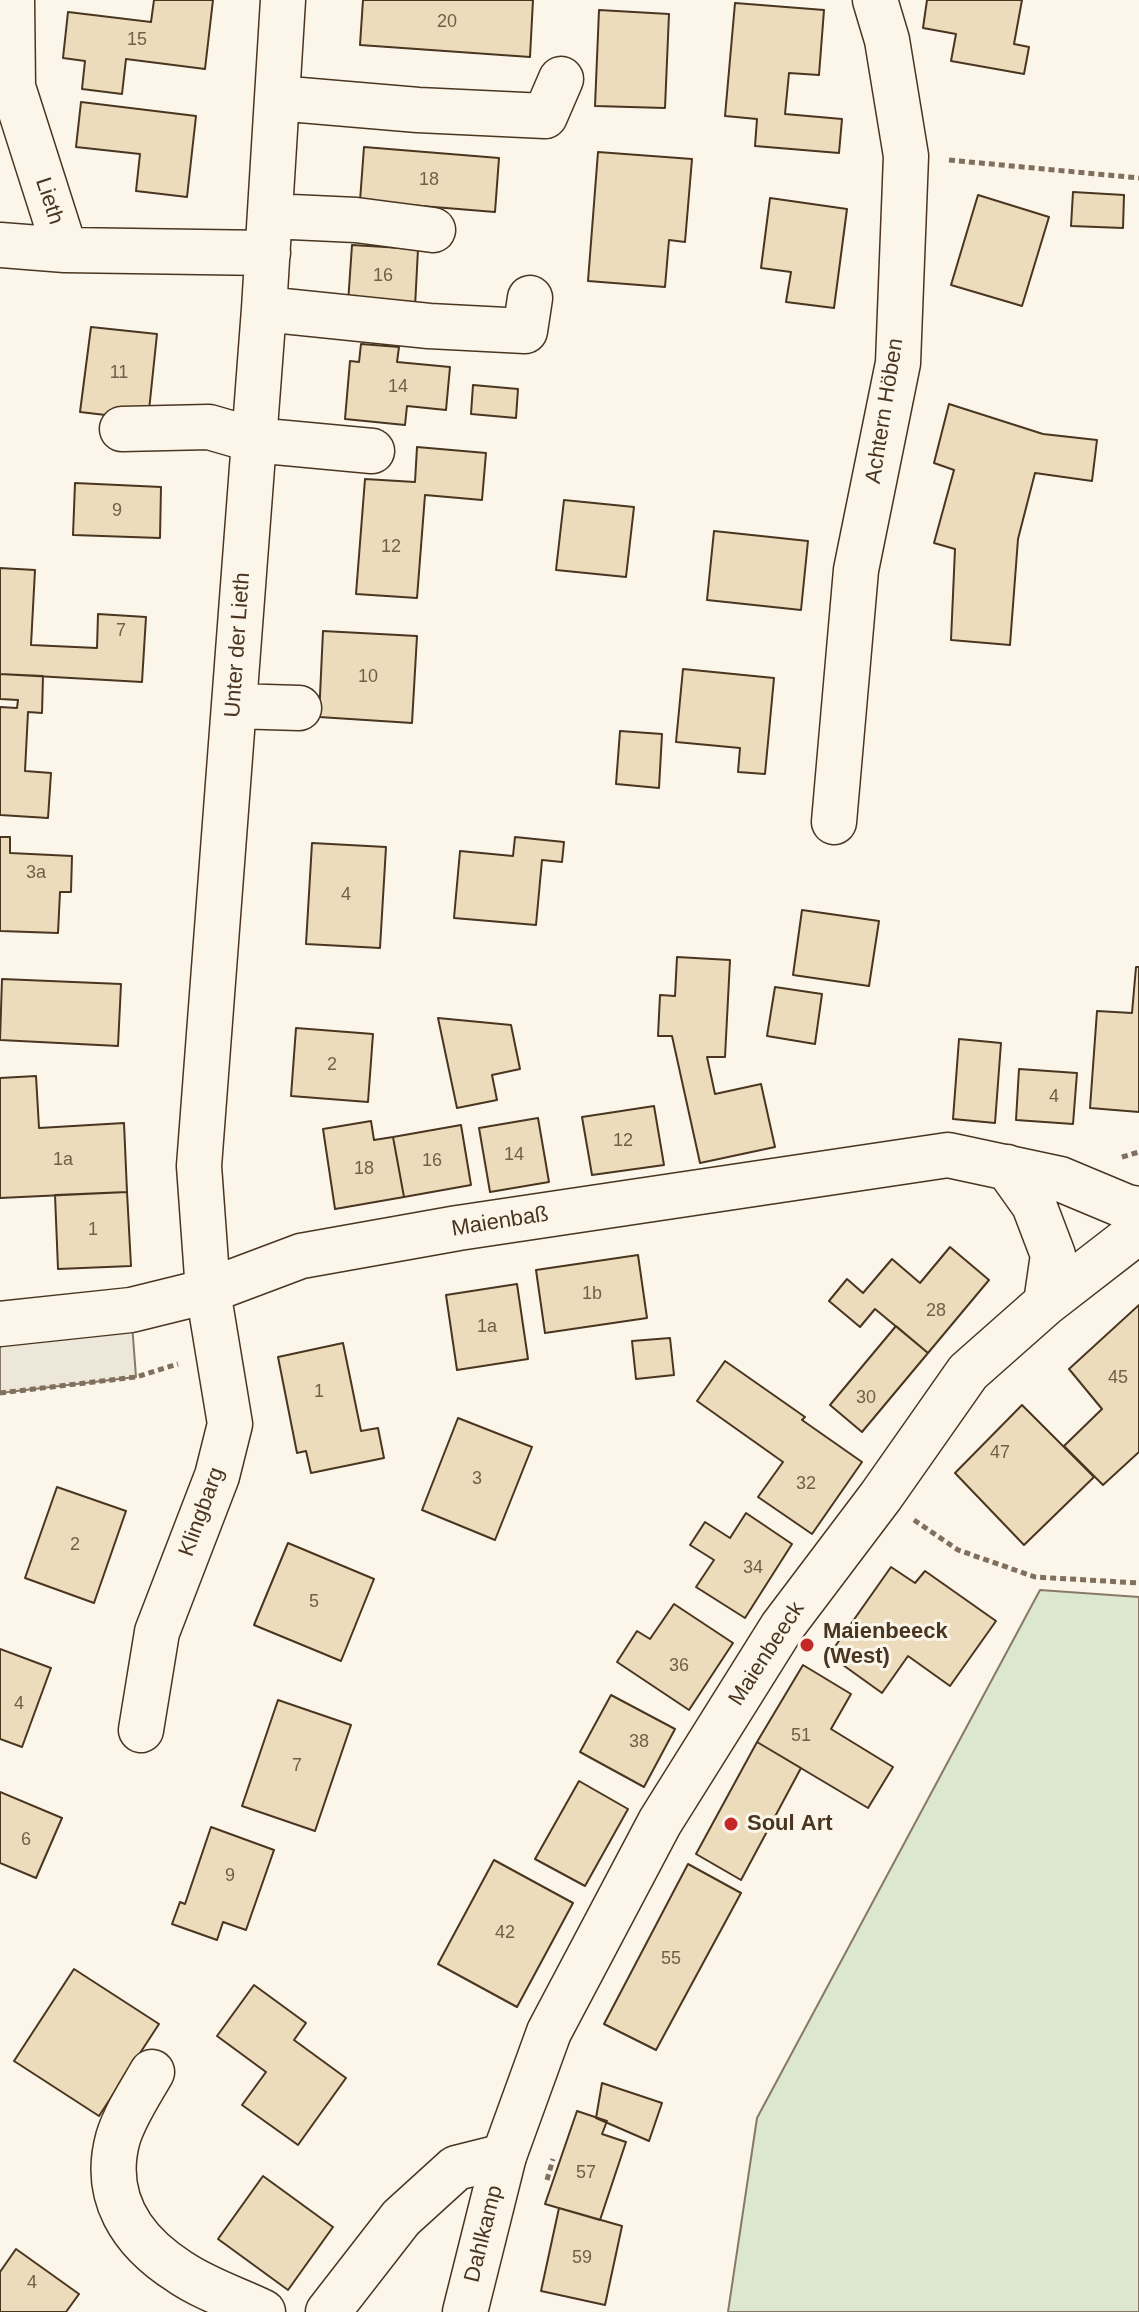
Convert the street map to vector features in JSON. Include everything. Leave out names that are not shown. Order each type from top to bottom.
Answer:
[{"type":"street","name":"Lieth","points":[[12,0],[13,87],[65,250],[269,235],[356,220],[433,230]]},
{"type":"street","name":"Unter der Lieth","points":[[208,1291],[199,1166],[264,309],[283,0]]},
{"type":"street","name":"Achtern Höben","points":[[834,822],[856,570],[898,363],[906,156],[887,40],[875,0]]},
{"type":"street","points":[[277,98],[418,110],[545,116],[561,79]]},
{"type":"street","points":[[0,245],[65,250]]},
{"type":"street","points":[[264,309],[429,326],[525,331],[530,298]]},
{"type":"street","points":[[122,429],[209,427],[254,440],[372,451]]},
{"type":"street","points":[[234,706],[299,708]]},
{"type":"street","name":"Maienbaß","points":[[0,1324],[131,1310],[208,1291],[301,1256],[458,1228],[948,1155],[1060,1179],[1139,1209]]},
{"type":"street","points":[[1007,1167],[1034,1205],[1053,1255],[1046,1303]]},
{"type":"street","name":"Maienbeeck","points":[[504,2156],[549,2032],[660,1822],[782,1627],[881,1496],[968,1372],[1046,1303],[1139,1231]]},
{"type":"street","name":"Klingbarg","points":[[141,1730],[157,1632],[217,1476],[230,1424],[208,1291]]},
{"type":"street","points":[[152,2072],[119,2135],[112,2169],[119,2208],[146,2247],[181,2273],[263,2312]]},
{"type":"street","points":[[328,2312],[401,2218],[456,2168],[504,2156]]},
{"type":"street","name":"Dahlkamp","points":[[465,2312],[504,2156]]},
{"type":"path","points":[[906,156],[1139,178]]},
{"type":"path","points":[[0,1393],[136,1377],[190,1361]]},
{"type":"path","points":[[881,1496],[958,1550],[1035,1577],[1139,1583]]},
{"type":"path","points":[[546,2181],[555,2152]]},
{"type":"green space","points":[[1040,1590],[1139,1597],[1139,2312],[728,2312],[757,2118]]},
{"type":"shaded area","points":[[131,1310],[136,1377],[0,1393],[0,1324]]},
{"type":"building","points":[[154,0],[213,0],[205,69],[126,59],[122,94],[82,89],[85,61],[63,58],[68,12],[151,22]]},
{"type":"building","points":[[363,0],[533,0],[530,57],[360,45]]},
{"type":"building","points":[[927,0],[1022,0],[1014,44],[1029,47],[1024,74],[951,61],[956,34],[923,28]]},
{"type":"building","points":[[735,3],[824,10],[819,75],[789,73],[785,114],[842,119],[839,153],[755,146],[757,119],[725,116]]},
{"type":"building","points":[[599,10],[669,14],[665,108],[595,106]]},
{"type":"building","points":[[81,102],[196,116],[187,197],[136,191],[140,154],[76,147]]},
{"type":"building","points":[[364,147],[499,158],[495,212],[360,201]]},
{"type":"building","points":[[598,152],[692,159],[685,242],[669,240],[665,287],[588,281]]},
{"type":"building","points":[[1073,192],[1124,195],[1123,228],[1071,226]]},
{"type":"building","points":[[978,195],[1049,217],[1022,306],[951,285]]},
{"type":"building","points":[[770,198],[847,209],[834,308],[786,302],[791,272],[761,268]]},
{"type":"building","points":[[352,245],[418,249],[415,307],[348,303]]},
{"type":"building","points":[[91,327],[157,334],[148,420],[80,412]]},
{"type":"building","points":[[361,344],[399,347],[397,362],[450,367],[446,410],[407,406],[405,425],[345,419],[350,361],[359,362]]},
{"type":"building","points":[[473,385],[518,389],[516,418],[471,414]]},
{"type":"building","points":[[949,404],[1043,434],[1097,440],[1092,481],[1035,473],[1018,539],[1010,645],[951,640],[955,549],[934,543],[954,470],[934,463]]},
{"type":"building","points":[[417,447],[486,453],[482,500],[425,495],[417,598],[356,594],[365,479],[415,482]]},
{"type":"building","points":[[75,483],[161,487],[160,538],[73,535]]},
{"type":"building","points":[[564,500],[634,507],[626,577],[556,570]]},
{"type":"building","points":[[714,531],[808,541],[801,610],[707,600]]},
{"type":"building","points":[[0,568],[35,570],[31,645],[97,648],[98,614],[146,617],[142,682],[0,674]]},
{"type":"building","points":[[323,631],[417,636],[412,723],[319,717]]},
{"type":"building","points":[[683,669],[774,678],[765,774],[738,772],[740,748],[676,742]]},
{"type":"building","points":[[0,674],[43,676],[42,713],[28,712],[25,771],[51,773],[48,818],[0,815],[0,707],[17,708],[18,700],[0,699]]},
{"type":"building","points":[[620,731],[662,734],[659,788],[616,784]]},
{"type":"building","points":[[0,837],[10,837],[10,853],[72,856],[71,892],[60,892],[58,933],[0,931]]},
{"type":"building","points":[[515,837],[564,842],[562,862],[542,860],[536,925],[454,918],[460,851],[513,856]]},
{"type":"building","points":[[312,843],[386,847],[380,948],[306,944]]},
{"type":"building","points":[[802,910],[879,921],[869,986],[793,975]]},
{"type":"building","points":[[677,957],[730,960],[725,1057],[707,1057],[715,1094],[761,1084],[775,1147],[700,1163],[672,1036],[658,1036],[660,995],[675,996]]},
{"type":"building","points":[[1136,967],[1139,967],[1139,1112],[1090,1108],[1097,1011],[1132,1013]]},
{"type":"building","points":[[2,979],[121,984],[118,1046],[0,1040]]},
{"type":"building","points":[[775,987],[822,994],[815,1044],[767,1036]]},
{"type":"building","points":[[438,1018],[511,1025],[520,1069],[492,1075],[497,1100],[457,1108]]},
{"type":"building","points":[[296,1028],[373,1034],[368,1102],[291,1096]]},
{"type":"building","points":[[959,1039],[1001,1043],[995,1123],[953,1119]]},
{"type":"building","points":[[1019,1069],[1077,1073],[1073,1124],[1016,1120]]},
{"type":"building","points":[[36,1076],[39,1128],[124,1123],[127,1192],[0,1198],[0,1078]]},
{"type":"building","points":[[654,1106],[664,1165],[592,1175],[582,1117]]},
{"type":"building","points":[[538,1118],[549,1182],[490,1192],[479,1128]]},
{"type":"building","points":[[371,1121],[374,1140],[393,1137],[404,1197],[335,1209],[323,1129]]},
{"type":"building","points":[[461,1125],[471,1185],[404,1197],[393,1137]]},
{"type":"building","points":[[127,1192],[131,1266],[58,1269],[55,1195]]},
{"type":"building","points":[[950,1247],[989,1280],[928,1353],[875,1309],[860,1327],[829,1301],[847,1279],[863,1293],[892,1259],[920,1283]]},
{"type":"building","points":[[638,1255],[647,1318],[545,1333],[536,1270]]},
{"type":"building","points":[[517,1284],[528,1359],[457,1370],[446,1295]]},
{"type":"building","points":[[1139,1305],[1139,1452],[1103,1485],[1064,1446],[1102,1409],[1069,1369]]},
{"type":"building","points":[[896,1326],[928,1353],[862,1432],[830,1405]]},
{"type":"building","points":[[670,1338],[674,1375],[636,1379],[632,1341]]},
{"type":"building","points":[[343,1343],[361,1431],[378,1428],[384,1458],[311,1473],[306,1451],[297,1453],[278,1357]]},
{"type":"building","points":[[725,1361],[862,1462],[812,1534],[758,1497],[783,1462],[697,1401]]},
{"type":"building","points":[[1022,1405],[1094,1477],[1024,1545],[955,1473]]},
{"type":"building","points":[[458,1418],[532,1447],[495,1540],[422,1510]]},
{"type":"building","points":[[57,1487],[126,1511],[94,1603],[25,1578]]},
{"type":"building","points":[[746,1513],[792,1544],[745,1618],[696,1587],[714,1560],[690,1545],[705,1522],[730,1538]]},
{"type":"building","points":[[288,1543],[374,1579],[341,1661],[254,1625]]},
{"type":"building","points":[[891,1567],[915,1583],[925,1571],[996,1621],[950,1686],[908,1656],[882,1693],[829,1655]]},
{"type":"building","points":[[674,1604],[733,1643],[689,1710],[617,1662],[637,1631],[650,1639]]},
{"type":"building","points":[[0,1649],[51,1668],[22,1747],[0,1739]]},
{"type":"building","points":[[803,1665],[851,1694],[831,1729],[893,1767],[868,1808],[757,1742]]},
{"type":"building","points":[[611,1695],[675,1729],[644,1787],[580,1752]]},
{"type":"building","points":[[278,1700],[351,1725],[315,1831],[242,1806]]},
{"type":"building","points":[[757,1742],[801,1768],[741,1880],[696,1854]]},
{"type":"building","points":[[579,1781],[628,1809],[585,1886],[535,1859]]},
{"type":"building","points":[[0,1792],[62,1818],[36,1878],[0,1863]]},
{"type":"building","points":[[211,1827],[274,1850],[246,1930],[223,1922],[217,1940],[172,1924],[180,1902],[185,1904]]},
{"type":"building","points":[[494,1860],[573,1903],[517,2007],[438,1964]]},
{"type":"building","points":[[688,1864],[741,1893],[656,2050],[604,2024]]},
{"type":"building","points":[[74,1969],[159,2024],[99,2116],[14,2061]]},
{"type":"building","points":[[254,1985],[306,2023],[294,2040],[346,2078],[298,2145],[242,2105],[266,2072],[217,2036]]},
{"type":"building","points":[[602,2083],[662,2103],[649,2141],[596,2118]]},
{"type":"building","points":[[577,2111],[607,2121],[602,2134],[626,2142],[600,2220],[545,2204]]},
{"type":"building","points":[[263,2176],[333,2227],[288,2290],[218,2239]]},
{"type":"building","points":[[559,2208],[622,2226],[605,2305],[541,2291]]},
{"type":"building","points":[[16,2249],[79,2294],[66,2312],[0,2312],[0,2272]]},
{"type":"place","name":"Maienbeeck (West)","points":[[807,1645]]},
{"type":"place","name":"Soul Art","points":[[731,1824]]}]
